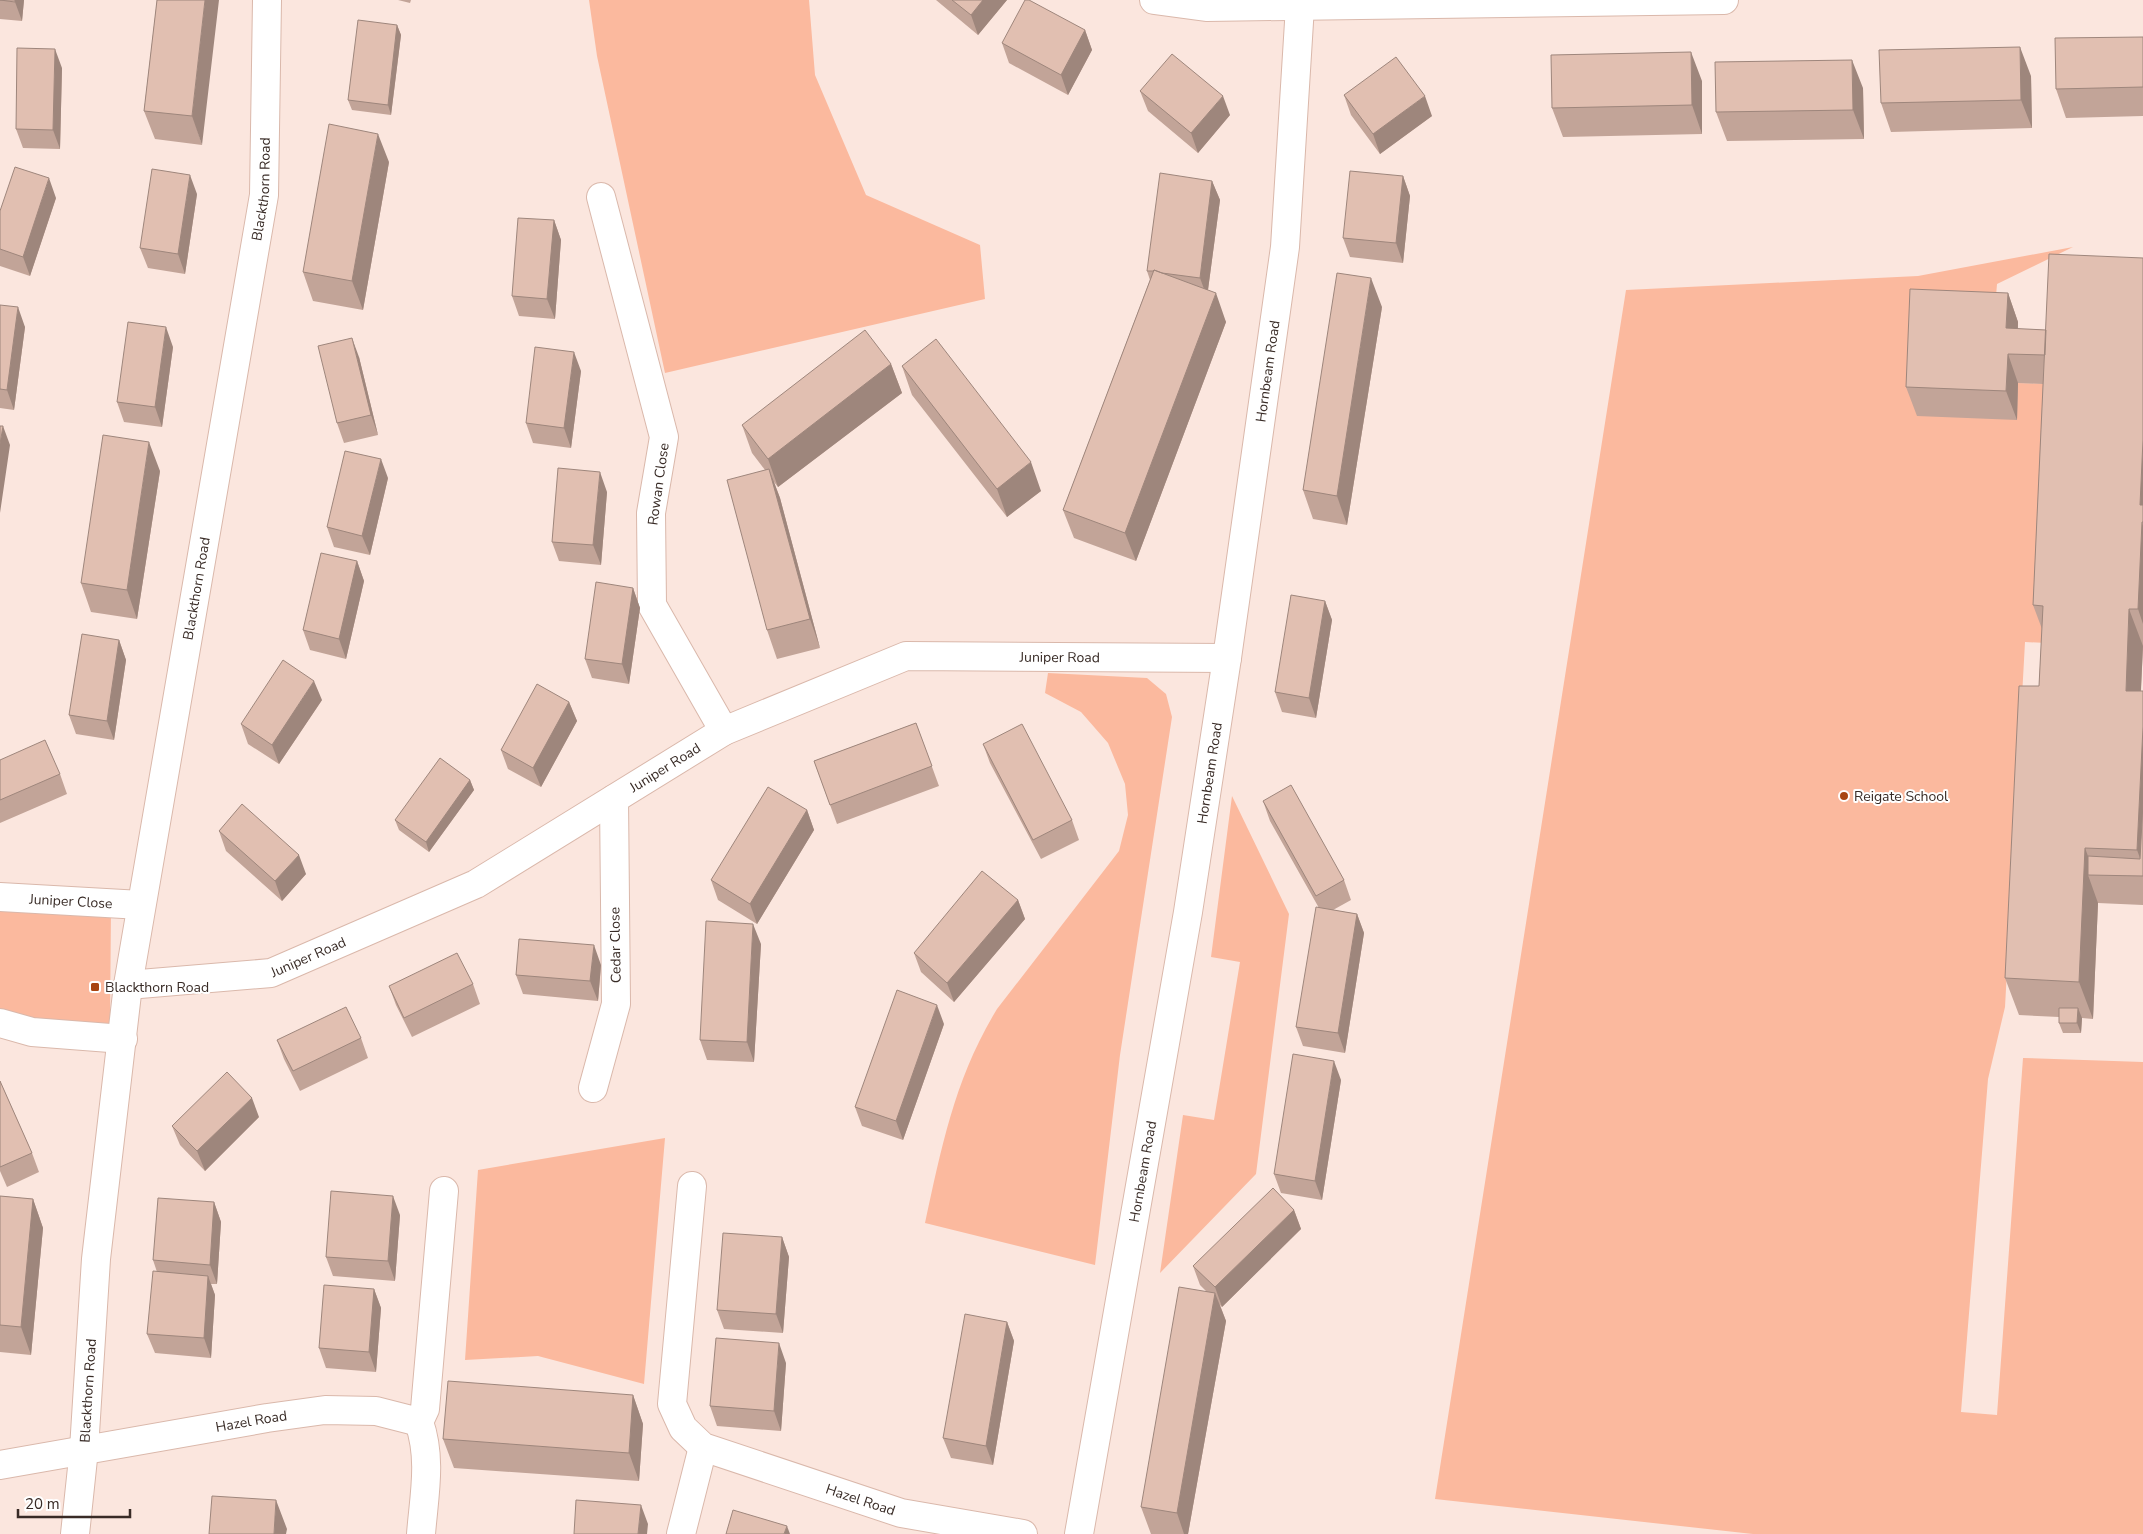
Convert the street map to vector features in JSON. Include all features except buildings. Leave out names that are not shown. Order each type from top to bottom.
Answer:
[{"type":"street","name":"Blackthorn Road","points":[[75,1534],[84,1449],[96,1259],[128,985],[264,195],[267,0]]},
{"type":"street","points":[[1154,0],[1206,7],[1724,0]]},
{"type":"street","name":"Hornbeam Road","points":[[1079,1534],[1188,912],[1228,658],[1285,247],[1300,6]]},
{"type":"street","name":"Rowan Close","points":[[601,197],[664,437],[651,513],[652,605],[724,731]]},
{"type":"street","name":"Juniper Road","points":[[128,985],[272,973],[476,884],[724,731],[906,656],[1228,658]]},
{"type":"street","name":"Cedar Close","points":[[593,1088],[616,1004],[614,799]]},
{"type":"street","name":"Juniper Close","points":[[0,897],[141,905]]},
{"type":"street","points":[[0,1023],[32,1032],[123,1039]]},
{"type":"street","name":"Hazel Road","points":[[692,1186],[672,1404],[683,1428],[703,1447],[901,1513],[1023,1534]]},
{"type":"street","points":[[420,1534],[426,1477],[426,1442],[419,1422],[425,1409],[444,1191]]},
{"type":"street","name":"Hazel Road","points":[[0,1464],[325,1410],[376,1411],[419,1422]]},
{"type":"street","points":[[681,1534],[703,1447]]},
{"type":"shaded area","points":[[589,0],[809,0],[815,75],[866,195],[980,245],[985,299],[665,373],[597,56]]},
{"type":"shaded area","name":"Reigate School","points":[[2073,247],[1997,284],[1994,321],[2018,383],[2059,384],[2047,643],[2025,642],[2005,1007],[1988,1079],[1961,1412],[1997,1415],[2023,1058],[2143,1062],[2143,1534],[1753,1534],[1435,1499],[1626,290],[1918,276]]},
{"type":"shaded area","points":[[1048,673],[1147,678],[1166,694],[1172,717],[1120,1055],[1095,1265],[925,1223],[944,1139],[960,1086],[970,1061],[997,1009],[1119,851],[1128,815],[1125,784],[1108,743],[1081,712],[1045,693]]},
{"type":"shaded area","points":[[1232,796],[1289,914],[1256,1174],[1160,1273],[1183,1115],[1214,1120],[1240,962],[1211,957]]},
{"type":"shaded area","points":[[0,905],[111,908],[110,1025],[37,1026],[0,1015]]},
{"type":"shaded area","points":[[665,1138],[644,1384],[538,1356],[465,1360],[478,1170]]},
{"type":"place","name":"Reigate School","points":[[1844,796]]},
{"type":"place","name":"Blackthorn Road","points":[[95,987]]}]
